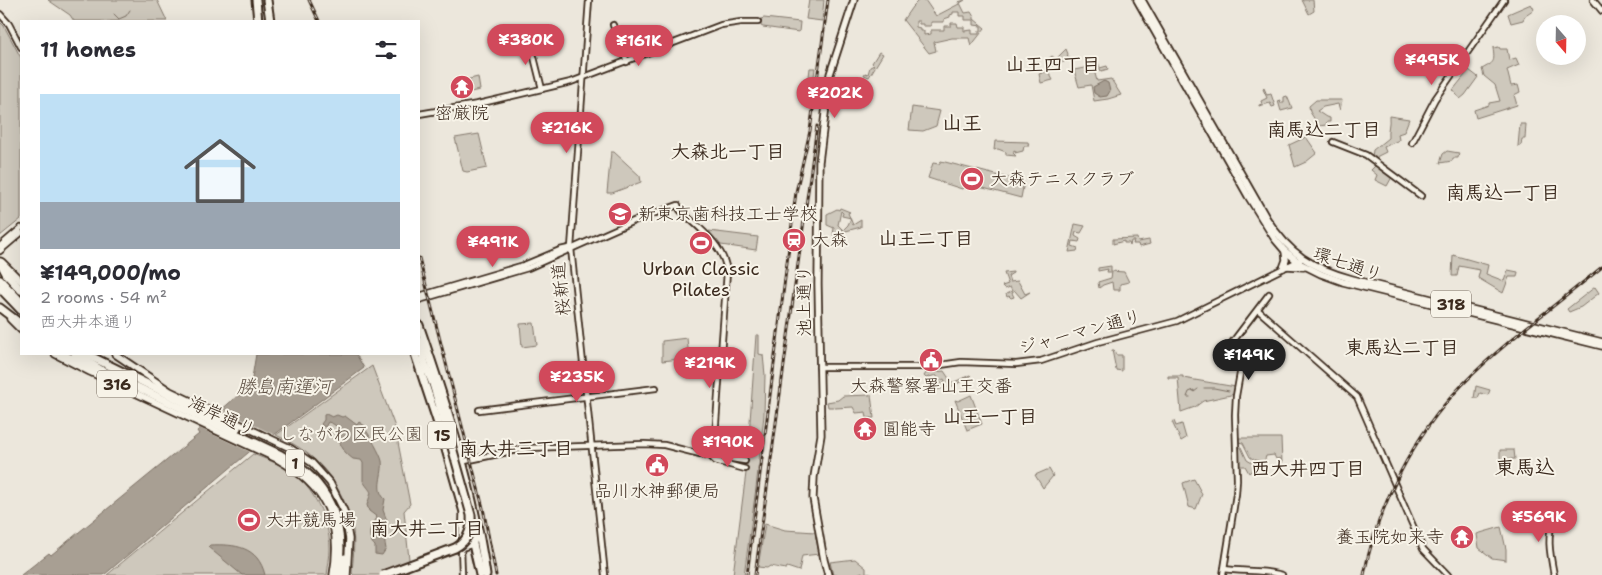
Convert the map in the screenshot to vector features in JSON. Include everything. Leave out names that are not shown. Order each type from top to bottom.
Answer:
[{"type":"highway","points":[[256,0],[258,20]]},
{"type":"highway","points":[[267,0],[270,20]]},
{"type":"highway","points":[[0,262],[7,275],[20,289]]},
{"type":"highway","points":[[2,284],[20,299]]},
{"type":"highway","points":[[2,284],[20,309]]},
{"type":"highway","points":[[0,308],[20,323]]},
{"type":"highway","name":"15","points":[[420,328],[454,431],[478,532],[486,575]]},
{"type":"highway","points":[[384,575],[455,548],[469,534],[472,524],[450,440],[420,346]]},
{"type":"highway","name":"1","points":[[65,355],[113,378],[120,378]]},
{"type":"highway","name":"1","points":[[77,355],[120,378],[290,455],[308,467],[331,495],[342,523],[346,575]]},
{"type":"highway","name":"1","points":[[88,355],[287,459],[299,466],[315,480],[327,497],[338,524],[340,547],[337,575]]},
{"type":"highway","name":"15","points":[[415,355],[451,466],[480,575]]},
{"type":"highway","points":[[126,370],[141,382]]},
{"type":"highway","name":"15","points":[[461,461],[456,473],[464,504],[464,512]]},
{"type":"main road","name":"池上通り","points":[[828,575],[813,498],[814,477],[821,437],[818,162],[830,74],[854,0]]},
{"type":"main road","name":"環七通り","points":[[1137,0],[1248,196],[1267,228],[1285,251],[1300,260],[1352,279],[1602,342]]},
{"type":"main road","name":"環七通り","points":[[1142,0],[1267,219],[1285,244],[1306,267],[1343,282],[1602,346]]},
{"type":"main road","points":[[1285,251],[1285,267],[1306,267]]},
{"type":"main road","points":[[0,262],[20,280]]},
{"type":"main road","points":[[0,308],[20,329]]},
{"type":"main road","name":"海岸通り","points":[[57,355],[90,372],[183,405],[277,442],[290,448],[312,463],[330,483],[341,503],[346,518],[350,539],[346,575]]},
{"type":"main road","name":"海岸通り","points":[[116,355],[163,386],[183,405],[278,459],[309,480],[323,499],[333,524],[336,548],[333,575]]},
{"type":"main road","points":[[461,545],[464,512]]},
{"type":"main road","points":[[390,575],[472,540],[478,532]]},
{"type":"main road","points":[[377,575],[461,545]]},
{"type":"street","name":"桜新道","points":[[590,0],[571,248],[605,575]]},
{"type":"street","points":[[1412,143],[1435,99],[1504,0]]},
{"type":"street","points":[[1593,0],[1602,12]]},
{"type":"street","points":[[0,14],[9,24],[20,45]]},
{"type":"street","points":[[420,114],[478,104],[583,79],[721,25],[758,22]]},
{"type":"street","points":[[613,25],[627,62]]},
{"type":"street","points":[[529,37],[542,89]]},
{"type":"street","points":[[1333,142],[1366,155],[1421,196]]},
{"type":"street","points":[[420,300],[528,268],[636,220],[678,205],[680,210],[707,236],[720,252],[727,268],[715,447],[710,456]]},
{"type":"street","points":[[0,246],[20,229]]},
{"type":"street","points":[[0,251],[20,234]]},
{"type":"street","points":[[420,296],[524,265],[560,250],[571,248]]},
{"type":"street","name":"ジャーマン通り","points":[[819,367],[927,367],[961,362],[1016,364],[1036,362],[1098,342],[1177,321],[1300,260]]},
{"type":"street","points":[[1223,575],[1236,494],[1235,415],[1236,396],[1241,371],[1239,362],[1232,353],[1231,346],[1232,342],[1269,294]]},
{"type":"street","points":[[1258,310],[1357,397],[1422,549],[1448,575]]},
{"type":"street","points":[[479,410],[656,388]]},
{"type":"street","points":[[451,466],[461,461],[527,448],[591,446],[664,445],[710,456],[717,455],[746,461]]},
{"type":"street","points":[[710,456],[715,461],[745,469]]},
{"type":"street","points":[[1554,512],[1549,532],[1550,555],[1554,575]]},
{"type":"street","points":[[461,545],[462,575]]},
{"type":"street","points":[[1224,569],[1272,572],[1282,575]]},
{"type":"green space","points":[[48,0],[157,0],[167,20],[73,20],[70,15]]},
{"type":"green space","points":[[809,0],[824,0],[822,21],[806,19]]},
{"type":"green space","points":[[919,0],[925,0],[936,16],[959,4],[958,2],[965,0],[960,3],[965,13],[971,12],[974,19],[985,28],[971,46],[969,38],[952,38],[934,42],[936,51],[929,53],[903,20]],"holes":[[[953,12],[959,12],[959,16],[965,16],[965,20],[974,20],[974,25],[981,26],[979,34],[972,34],[972,30],[964,31],[964,27],[958,27],[957,23],[951,23],[951,26],[944,26],[944,30],[931,30],[931,34],[924,35],[924,31],[920,31],[920,28],[916,27],[916,21],[919,21],[919,24],[923,24],[923,26],[931,26],[931,22],[944,22],[944,19],[950,17]]]},
{"type":"green space","points":[[1302,0],[1313,0],[1314,11],[1309,14]]},
{"type":"green space","points":[[1531,4],[1534,9],[1523,20],[1511,23],[1508,14]]},
{"type":"green space","points":[[761,19],[800,22],[799,32],[763,27],[761,26]]},
{"type":"green space","points":[[0,22],[20,56],[20,220],[0,236]]},
{"type":"green space","points":[[503,26],[510,28],[511,38],[502,39],[501,29]]},
{"type":"green space","points":[[1499,47],[1500,49],[1507,49],[1509,60],[1516,58],[1519,65],[1507,70],[1511,86],[1518,85],[1520,92],[1514,95],[1517,105],[1476,118],[1474,110],[1489,105],[1489,103],[1500,101],[1495,85],[1484,76],[1482,69],[1493,61],[1493,48]]},
{"type":"green space","points":[[1066,49],[1067,57],[1072,59],[1049,67],[1046,61],[1052,56],[1056,59]]},
{"type":"green space","points":[[879,52],[883,54],[869,77],[864,75],[865,73],[868,74],[870,67],[874,65],[872,63]]},
{"type":"green space","points":[[1098,62],[1100,68],[1107,66],[1108,69],[1094,70],[1097,81],[1111,79],[1121,95],[1094,101],[1091,85],[1079,87],[1074,70],[1090,67],[1090,64]]},
{"type":"green space","points":[[810,68],[815,68],[812,94],[807,93]]},
{"type":"green space","points":[[1469,70],[1478,77],[1460,99],[1453,90]]},
{"type":"green space","points":[[1048,71],[1053,80],[1041,83],[1039,74]]},
{"type":"green space","points":[[478,77],[480,90],[470,92],[467,83],[462,84],[461,81]]},
{"type":"green space","points":[[1264,88],[1267,95],[1271,94],[1275,106],[1272,107],[1270,103],[1259,106],[1262,104],[1261,101],[1267,98]]},
{"type":"green space","points":[[1287,96],[1292,108],[1281,111],[1278,101],[1281,100],[1280,103],[1284,103],[1284,97]]},
{"type":"green space","points":[[1316,100],[1342,100],[1340,110],[1338,104],[1323,107],[1317,111],[1330,118],[1330,122],[1327,122],[1326,125],[1319,126],[1310,112],[1309,106]]},
{"type":"green space","points":[[912,107],[940,111],[936,126],[923,131],[909,130]]},
{"type":"green space","points":[[1389,116],[1409,119],[1404,132],[1398,134],[1399,140],[1384,147],[1386,152],[1374,158],[1372,157],[1373,150],[1388,138]]},
{"type":"green space","points":[[1520,124],[1526,124],[1525,139],[1522,139],[1521,146],[1518,146]]},
{"type":"green space","points":[[479,134],[487,168],[463,171],[455,138]]},
{"type":"green space","points":[[1306,137],[1317,153],[1306,162],[1295,167],[1289,145]]},
{"type":"green space","points":[[995,141],[1028,142],[1029,146],[1024,146],[1023,151],[1015,153],[1016,151],[1014,150],[1013,153],[1016,156],[1006,155],[1006,152],[998,149],[994,150]]},
{"type":"green space","points":[[1447,151],[1459,153],[1458,158],[1440,163],[1443,154]]},
{"type":"green space","points":[[611,152],[614,152],[640,176],[641,182],[612,193],[607,193]]},
{"type":"green space","name":"大森テニスクラブ","points":[[941,161],[1024,182],[1021,198],[968,184],[962,189],[928,178],[933,163],[939,164]]},
{"type":"green space","points":[[1376,165],[1392,177],[1387,186],[1375,180],[1377,175],[1371,170]]},
{"type":"green space","points":[[840,208],[850,212],[848,213],[850,218],[842,216],[843,213],[841,211],[838,225],[843,230],[851,219],[853,225],[861,220],[861,227],[842,232],[837,238],[833,235],[834,228],[827,225],[827,214],[837,209],[839,210]]},
{"type":"green space","points":[[1075,224],[1085,226],[1081,233],[1076,232],[1075,236],[1080,239],[1079,242],[1073,241],[1072,246],[1078,248],[1077,251],[1069,252]]},
{"type":"green space","points":[[709,231],[758,237],[756,250],[721,245]]},
{"type":"green space","points":[[1137,238],[1138,242],[1149,240],[1150,244],[1139,247],[1138,244],[1133,244],[1134,241],[1131,241],[1130,246],[1129,243],[1124,243],[1124,241],[1113,244],[1113,239]]},
{"type":"green space","points":[[1453,255],[1488,265],[1486,274],[1504,281],[1508,270],[1518,272],[1517,277],[1509,277],[1503,293],[1478,278],[1480,270],[1459,266],[1457,276],[1452,276]]},
{"type":"green space","points":[[1111,266],[1111,271],[1124,272],[1129,282],[1120,284],[1120,290],[1113,290],[1112,282],[1099,288],[1098,282],[1111,278],[1112,272],[1107,272],[1108,269],[1098,271],[1098,268]]},
{"type":"green space","points":[[1013,272],[1008,276],[1010,282],[1018,281],[1025,294],[1030,292],[1021,298],[1015,291],[1012,293],[1014,297],[1007,297],[1006,294],[1012,291],[1010,287],[1005,289],[1002,286],[1008,284],[1004,273]]},
{"type":"green space","points":[[1595,287],[1599,293],[1581,307],[1569,312],[1567,309]]},
{"type":"green space","points":[[534,323],[537,345],[522,347],[520,324]]},
{"type":"green space","points":[[756,335],[759,335],[759,354],[763,355],[765,375],[764,415],[744,575],[733,575],[747,465]]},
{"type":"green space","points":[[687,338],[689,358],[662,361],[662,341]]},
{"type":"green space","points":[[1112,350],[1114,350],[1116,355],[1122,355],[1122,371],[1116,370]]},
{"type":"green space","name":"しながわ区民公園","points":[[372,366],[395,427],[410,504],[404,511],[409,559],[408,575],[354,575],[352,573],[353,530],[340,492],[322,467],[311,456],[276,435]]},
{"type":"green space","points":[[944,371],[952,383],[971,376],[953,386],[936,390],[934,387],[945,381],[944,379],[940,381],[936,375],[926,378],[924,376],[926,373]]},
{"type":"green space","points":[[1168,376],[1183,376],[1183,378],[1236,387],[1235,394],[1203,401],[1195,407],[1181,412],[1178,378],[1168,378]]},
{"type":"green space","points":[[1476,386],[1490,390],[1488,395],[1480,393],[1478,398],[1474,398]]},
{"type":"green space","points":[[871,395],[874,418],[867,418],[866,412],[856,413],[853,407],[828,407],[827,402],[838,400],[843,396]]},
{"type":"green space","points":[[971,395],[982,424],[967,430],[955,400],[958,401]]},
{"type":"green space","points":[[1174,421],[1176,426],[1182,424],[1186,438],[1181,441],[1172,422]]},
{"type":"green space","points":[[1238,438],[1281,438],[1282,463],[1280,458],[1276,459],[1274,455],[1266,456],[1264,463],[1253,459],[1243,443],[1238,442]]},
{"type":"green space","points":[[1238,447],[1241,447],[1247,460],[1257,466],[1249,473],[1245,466],[1239,466]]},
{"type":"green space","points":[[1500,450],[1514,450],[1515,459],[1500,459]]},
{"type":"green space","name":"大井競馬場","points":[[253,454],[289,470],[298,477],[312,494],[327,526],[330,551],[327,575],[107,575]]},
{"type":"green space","points":[[1049,469],[1053,476],[1043,488],[1035,475]]},
{"type":"green space","points":[[1194,479],[1202,494],[1196,509],[1189,507],[1183,483]]},
{"type":"green space","points":[[765,524],[785,530],[815,532],[819,554],[802,556],[799,571],[787,567],[786,569],[770,566],[767,568],[758,567]]},
{"type":"green space","points":[[1501,527],[1506,549],[1506,560],[1492,558],[1479,548],[1477,534]]},
{"type":"green space","points":[[855,559],[866,568],[866,573],[874,575],[864,575],[862,572],[855,575],[833,575],[830,562]]},
{"type":"water","points":[[1104,81],[1108,83],[1110,91],[1107,96],[1100,97],[1094,93],[1093,87]]},
{"type":"water","name":"勝島南運河","points":[[256,355],[357,355],[364,368],[274,435],[268,436],[104,575],[21,575],[49,553],[51,555],[199,434],[197,431],[251,384]]},
{"type":"water","points":[[326,414],[332,417],[337,415],[345,416],[357,425],[359,422],[365,426],[381,458],[380,491],[385,499],[383,510],[387,521],[384,538],[386,549],[382,555],[375,554],[375,546],[370,535],[372,524],[377,517],[369,511],[367,505],[371,492],[363,481],[363,463],[361,460],[353,459],[344,451],[336,426],[328,422],[325,427],[321,424]]},
{"type":"water","points":[[210,545],[237,546],[251,552],[262,565],[265,575],[242,575],[208,547]]},
{"type":"pier","points":[[219,408],[277,436],[270,438],[252,453],[199,428],[201,423]]},
{"type":"waterway","points":[[114,14],[119,19],[126,16],[130,10]]},
{"type":"waterway","points":[[1204,388],[1229,391]]},
{"type":"waterway","points":[[1190,397],[1187,397],[1189,392],[1194,390],[1194,392],[1198,389]]},
{"type":"railway","points":[[309,0],[319,20]]},
{"type":"railway","points":[[747,575],[796,192],[810,131],[828,0]]},
{"type":"railway","points":[[755,575],[817,126]]},
{"type":"railway","points":[[420,262],[483,508],[496,575]]},
{"type":"railway","points":[[1364,575],[1370,549],[1388,498],[1413,449],[1428,426],[1478,369],[1530,324],[1602,267]]},
{"type":"place","name":"密厳院","points":[[462,87]]},
{"type":"place","name":"大森テニスクラブ","points":[[972,179]]},
{"type":"place","name":"新東京歯科技工士学校","points":[[620,214]]},
{"type":"place","name":"大森","points":[[794,240]]},
{"type":"place","name":"Urban Classic Pilates","points":[[701,243]]},
{"type":"place","name":"大森警察署山王交番","points":[[931,360]]},
{"type":"place","name":"圓能寺","points":[[865,429]]},
{"type":"place","name":"品川水神郵便局","points":[[657,465]]},
{"type":"place","name":"大井競馬場","points":[[249,520]]},
{"type":"place","name":"養玉院如来寺","points":[[1462,537]]},
{"type":"district","name":"山王四丁目","points":[[1053,64]]},
{"type":"district","name":"山王","points":[[962,123]]},
{"type":"district","name":"南馬込二丁目","points":[[1324,129]]},
{"type":"district","name":"大森北一丁目","points":[[728,151]]},
{"type":"district","name":"南馬込一丁目","points":[[1503,192]]},
{"type":"district","name":"山王二丁目","points":[[926,238]]},
{"type":"district","name":"東馬込二丁目","points":[[1402,347]]},
{"type":"district","name":"山王一丁目","points":[[990,416]]},
{"type":"district","name":"南大井三丁目","points":[[516,448]]},
{"type":"district","name":"東馬込","points":[[1525,467]]},
{"type":"district","name":"西大井四丁目","points":[[1308,468]]},
{"type":"district","name":"南大井二丁目","points":[[427,528]]}]
